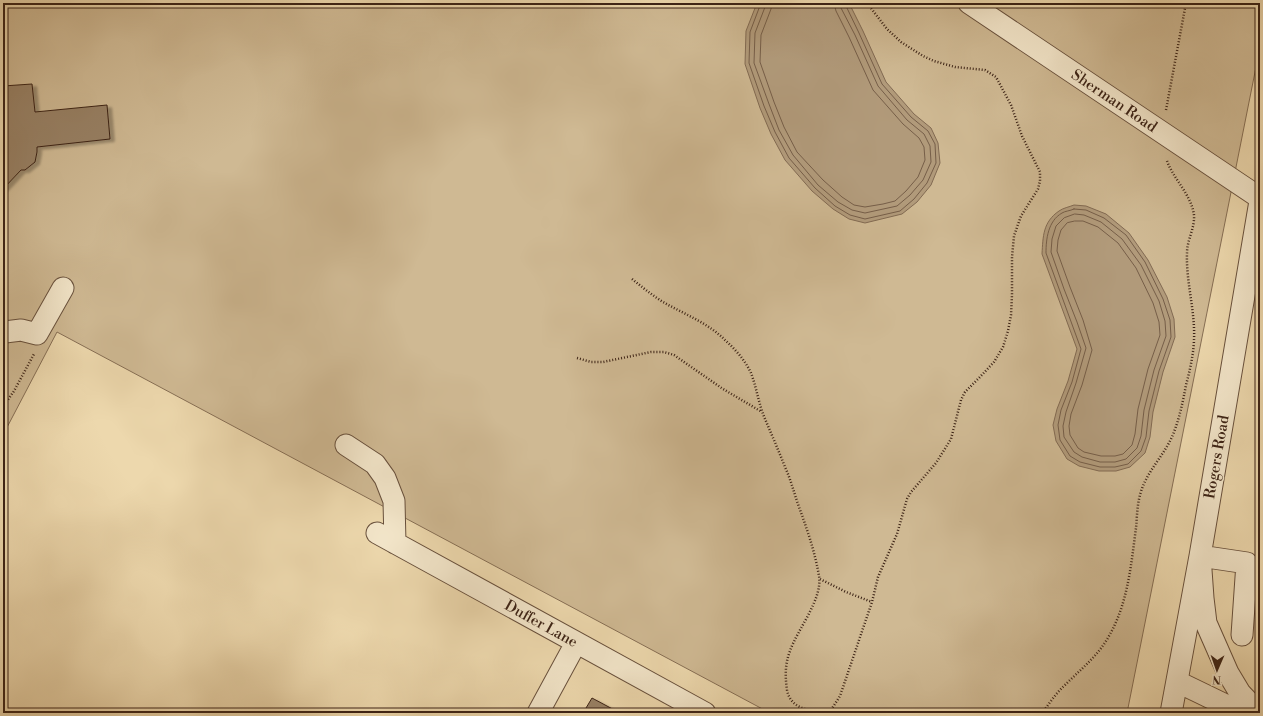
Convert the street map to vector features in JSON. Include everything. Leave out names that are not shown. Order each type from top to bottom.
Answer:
[{"type":"street","name":"Sherman Road","points":[[969,3],[1260,200]]},
{"type":"street","name":"Rogers Road","points":[[1171,713],[1178,682],[1200,556],[1260,200]]},
{"type":"street","points":[[3,330],[5,332],[21,330],[37,334],[63,288]]},
{"type":"street","name":"Duffer Lane","points":[[346,445],[374,464],[385,478],[394,501],[386,538],[704,713]]},
{"type":"street","points":[[1242,635],[1247,564],[1200,556],[1206,623],[1228,673],[1240,693],[1258,713]]},
{"type":"street","points":[[538,713],[576,643]]},
{"type":"street","points":[[1178,682],[1242,713]]},
{"type":"path","points":[[831,710],[840,696],[872,602],[878,577],[897,534],[907,499],[936,462],[951,439],[961,400],[965,392],[994,362],[1003,348],[1011,315],[1012,257],[1014,236],[1021,216],[1038,189],[1040,181],[1040,172],[1022,136],[1011,105],[996,77],[985,70],[955,67],[923,56],[901,42],[887,29],[867,3]]},
{"type":"path","points":[[1166,112],[1186,3]]},
{"type":"path","points":[[1042,713],[1064,686],[1099,652],[1110,636],[1125,598],[1130,576],[1140,496],[1146,479],[1174,433],[1181,412],[1193,355],[1194,329],[1187,252],[1188,242],[1194,224],[1194,215],[1186,193],[1167,162]]},
{"type":"path","points":[[632,279],[644,290],[715,331],[734,349],[750,372],[762,412],[786,469],[806,527],[817,563],[820,579],[814,603],[797,634],[790,651],[785,673],[788,694],[798,706],[812,711],[831,710],[848,713]]},
{"type":"path","points":[[3,407],[14,391],[34,354],[37,334]]},
{"type":"path","points":[[577,358],[591,362],[603,362],[651,352],[664,352],[674,355],[723,389],[762,412]]},
{"type":"path","points":[[820,579],[846,592],[872,602]]},
{"type":"shaded area","points":[[3,3],[1260,3],[1260,47],[1127,713],[770,713],[57,332],[3,435]]},
{"type":"water","points":[[757,3],[849,3],[886,82],[914,114],[931,128],[938,143],[940,163],[931,185],[917,202],[902,214],[865,223],[849,219],[833,209],[812,191],[785,160],[771,134],[760,108],[745,64],[746,31]]},
{"type":"water","points":[[1074,205],[1086,206],[1106,214],[1129,233],[1148,260],[1167,297],[1174,319],[1175,337],[1163,372],[1153,412],[1150,437],[1145,453],[1130,467],[1116,471],[1099,471],[1079,466],[1067,459],[1056,441],[1053,425],[1077,349],[1042,254],[1043,241],[1047,225],[1054,215],[1064,208]]},
{"type":"building","points":[[32,84],[35,112],[107,105],[110,139],[37,147],[35,162],[25,170],[21,170],[3,189],[3,86]]},
{"type":"building","points":[[592,698],[620,713],[583,713]]}]
